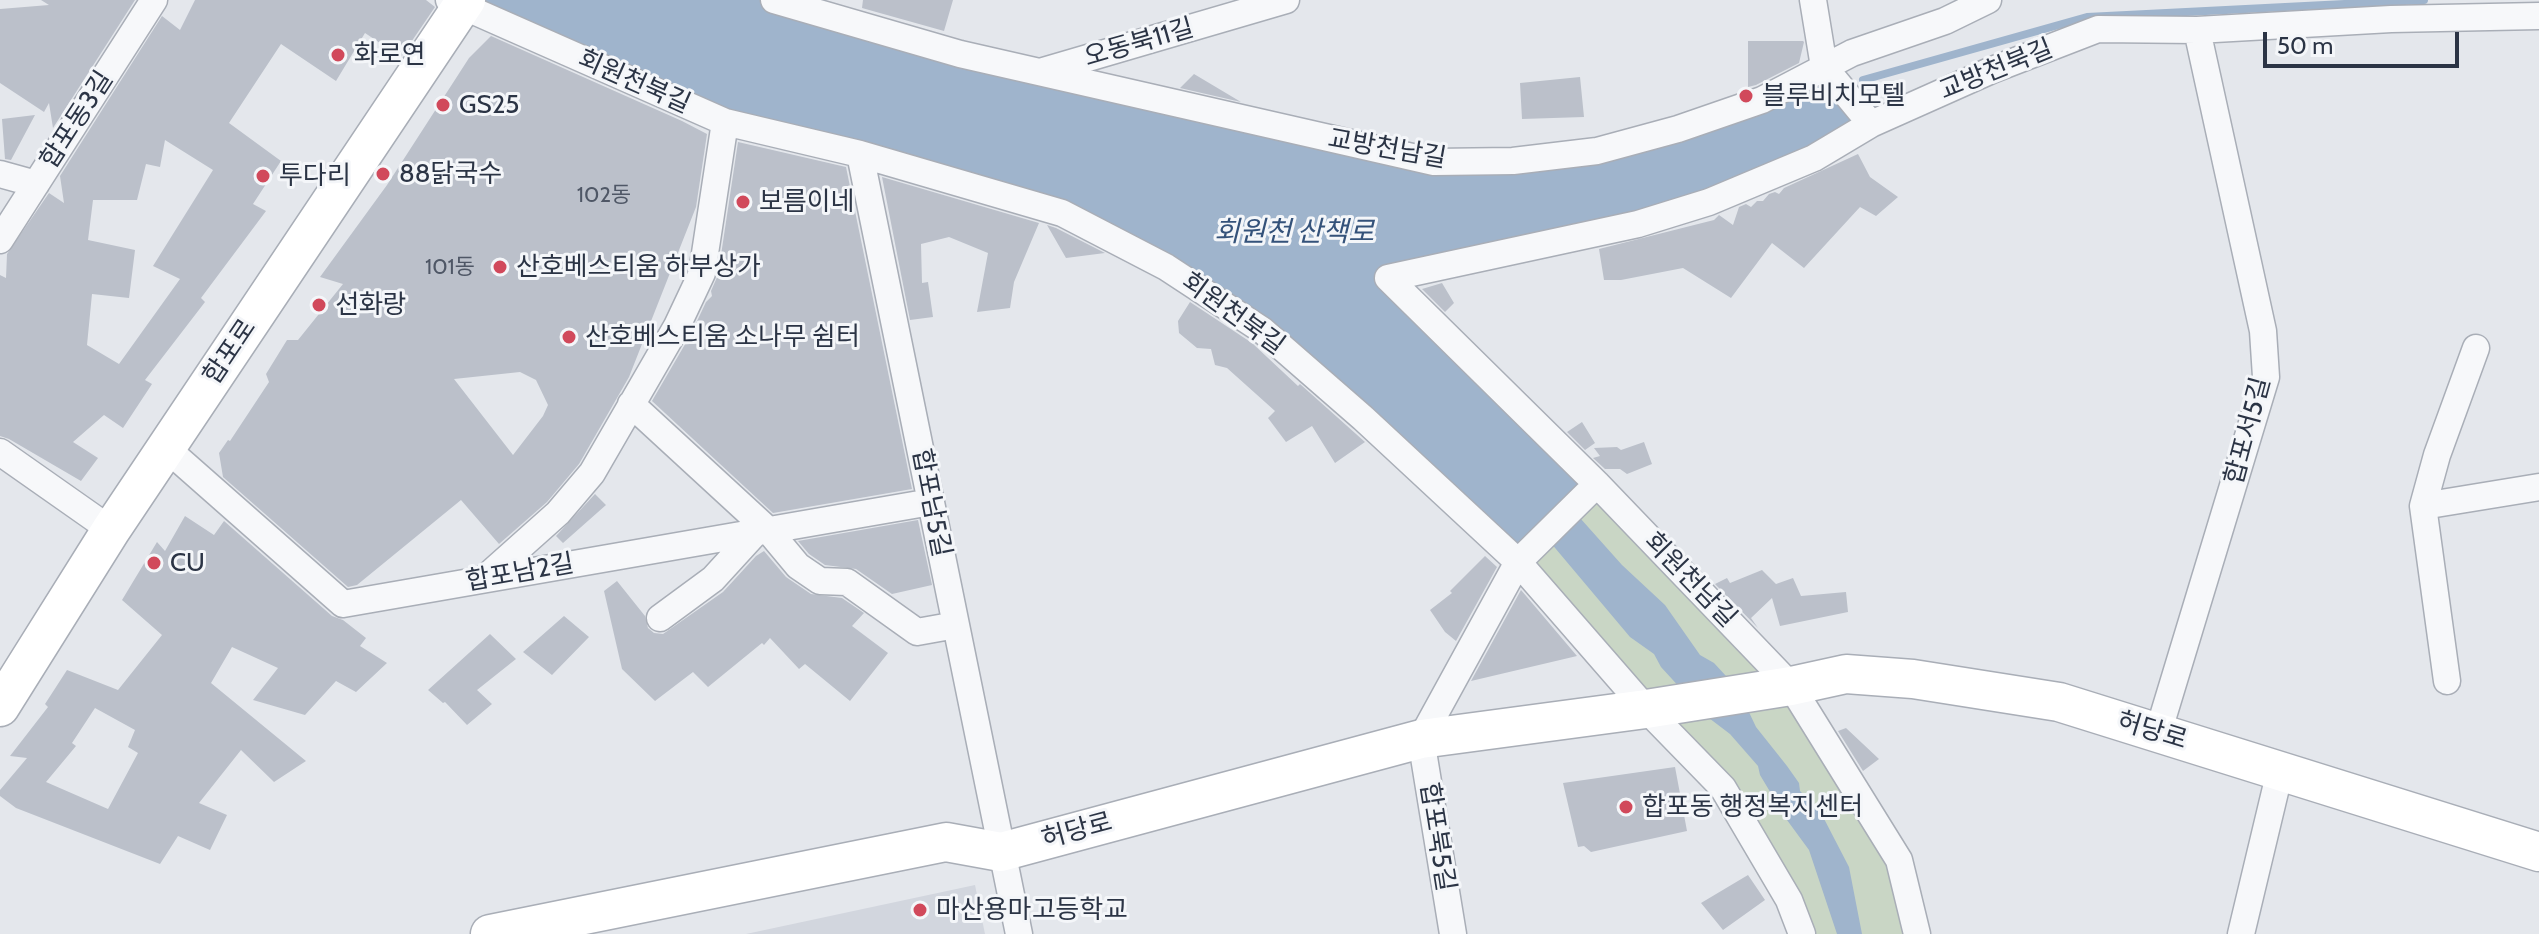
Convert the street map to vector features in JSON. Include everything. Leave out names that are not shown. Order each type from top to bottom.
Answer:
[{"type":"main road","name":"합포로","points":[[0,707],[111,530],[459,2]]},
{"type":"main road","name":"허당로","points":[[490,934],[946,842],[1001,852],[1421,739],[1654,708],[1846,674],[1913,679],[2059,702],[2539,852]]},
{"type":"street","name":"합포동3길","points":[[0,240],[154,0]]},
{"type":"street","name":"교방천남길","points":[[774,0],[849,11],[1039,73],[1434,162],[1513,161],[1597,151],[1678,129],[1762,100],[1852,53],[1945,21],[1988,0]]},
{"type":"street","name":"오동북11길","points":[[1039,73],[1286,0]]},
{"type":"street","points":[[1813,0],[1824,67],[1871,124]]},
{"type":"street","name":"회원천북길","points":[[459,2],[725,122],[860,154],[1062,213],[1166,267],[1262,330],[1363,418],[1518,562],[1654,708],[1723,788],[1789,900],[1802,934]]},
{"type":"street","name":"교방천북길","points":[[1388,278],[1638,224],[1696,206],[1814,158],[1871,124],[1992,70],[2098,29],[2197,30],[2391,19],[2539,16]]},
{"type":"street","name":"합포서5길","points":[[2158,733],[2266,377],[2263,331],[2197,30]]},
{"type":"street","points":[[483,580],[558,513],[584,483],[677,326],[702,273],[725,122]]},
{"type":"street","name":"합포남5길","points":[[860,154],[1019,934]]},
{"type":"street","points":[[0,174],[36,184]]},
{"type":"street","name":"회원천남길","points":[[1388,278],[1597,484],[1791,686],[1899,860],[1917,934]]},
{"type":"street","points":[[2447,681],[2423,506],[2437,455],[2476,348]]},
{"type":"street","points":[[631,404],[798,566],[820,581],[847,582],[917,632],[956,625]]},
{"type":"street","name":"합포남2길","points":[[166,448],[343,604],[931,502]]},
{"type":"street","points":[[0,452],[111,530]]},
{"type":"street","points":[[1421,739],[1518,562],[1597,484]]},
{"type":"street","points":[[2423,506],[2539,487]]},
{"type":"street","points":[[660,618],[713,579],[762,531]]},
{"type":"street","name":"합포북5길","points":[[1421,739],[1453,934]]},
{"type":"street","points":[[2241,934],[2280,771]]},
{"type":"shaded area","name":"마산용마고등학교","points":[[975,885],[985,934],[746,934]]},
{"type":"green space","points":[[1597,484],[1791,686],[1899,860],[1917,934],[1802,934],[1723,788],[1518,562]]},
{"type":"water","name":"회원천 산책로","points":[[466,0],[774,0],[1434,162],[1597,151],[1824,67],[1871,124],[1709,202],[1389,278],[1597,484],[1572,509],[1622,565],[1665,605],[1700,655],[1714,663],[1726,676],[1756,727],[1799,783],[1800,791],[1820,811],[1849,867],[1862,934],[1837,934],[1809,850],[1787,820],[1760,775],[1758,766],[1730,734],[1705,715],[1661,667],[1654,654],[1630,637],[1545,536],[1518,562],[1279,343],[1062,213],[725,122]]},
{"type":"building","points":[[41,0],[135,0],[53,128],[49,103],[44,112],[0,83],[0,9],[49,5]]},
{"type":"building","points":[[195,0],[426,0],[435,7],[401,57],[365,33],[336,81],[281,44],[229,123],[281,161],[253,204],[266,211],[201,298],[205,302],[145,380],[152,384],[123,428],[104,415],[73,442],[98,458],[81,481],[0,436],[0,275],[6,278],[7,254],[49,193],[64,203],[60,176],[162,16],[180,30]],"holes":[[[165,140],[213,170],[153,266],[180,279],[119,364],[87,345],[92,294],[129,298],[135,250],[88,240],[93,200],[137,200],[146,164],[160,167]]]},
{"type":"building","points":[[863,0],[953,0],[944,31],[862,8]]},
{"type":"building","name":"산호베스티움 하부상가","points":[[491,36],[707,134],[696,207],[629,377],[579,464],[547,502],[499,544],[461,500],[357,585],[348,587],[223,477],[219,453],[269,382],[266,374],[287,340],[298,340],[343,284],[320,277],[387,185],[469,58]],"holes":[[[520,372],[536,380],[548,405],[513,455],[454,379]]]},
{"type":"building","points":[[1748,41],[1804,42],[1799,63],[1748,87]]},
{"type":"building","points":[[1194,74],[1241,102],[1180,88]]},
{"type":"building","points":[[1580,77],[1584,117],[1522,119],[1520,83]]},
{"type":"building","points":[[35,115],[11,160],[5,159],[2,119]]},
{"type":"building","points":[[738,142],[846,167],[912,489],[773,513],[652,401],[712,296],[718,275]]},
{"type":"building","points":[[1858,154],[1870,177],[1898,197],[1876,216],[1860,207],[1804,268],[1772,243],[1731,298],[1683,268],[1621,280],[1604,280],[1599,249],[1714,220],[1719,215],[1733,225],[1739,207],[1746,204],[1751,207],[1769,194],[1779,194],[1784,188]]},
{"type":"building","points":[[882,177],[1039,223],[1014,282],[1010,308],[977,312],[988,253],[949,237],[921,244],[922,283],[928,282],[933,317],[910,320]]},
{"type":"building","points":[[1047,225],[1056,228],[1105,253],[1066,258]]},
{"type":"building","points":[[1442,283],[1454,303],[1445,312],[1422,289]]},
{"type":"building","points":[[1190,302],[1252,343],[1365,442],[1335,463],[1312,426],[1286,442],[1268,418],[1275,411],[1227,368],[1215,365],[1211,349],[1197,348],[1179,333],[1178,321]]},
{"type":"building","points":[[1582,422],[1595,443],[1585,450],[1567,432]]},
{"type":"building","points":[[1644,442],[1652,464],[1627,474],[1620,469],[1605,469],[1593,458],[1600,456],[1594,448],[1617,447],[1621,450]]},
{"type":"building","points":[[595,494],[606,505],[563,543],[556,536]]},
{"type":"building","points":[[185,516],[214,535],[224,521],[332,616],[343,620],[366,638],[360,646],[387,663],[356,692],[336,681],[305,715],[253,700],[278,668],[232,647],[211,683],[306,761],[274,782],[241,750],[199,803],[227,815],[210,850],[178,836],[160,864],[16,808],[0,796],[0,790],[27,758],[10,756],[48,707],[45,704],[67,670],[118,690],[162,635],[122,600],[157,542],[165,551]],"holes":[[[95,708],[135,730],[128,747],[138,753],[108,809],[46,782],[76,746],[72,743]]]},
{"type":"building","points":[[918,520],[932,585],[892,594],[856,569],[825,565],[809,554],[798,541]]},
{"type":"building","points":[[764,551],[786,577],[811,594],[842,598],[864,613],[852,626],[888,653],[850,701],[805,664],[799,669],[770,638],[708,687],[693,672],[655,701],[622,669],[604,591],[617,581],[645,616],[648,628],[654,633],[663,634],[723,592]]},
{"type":"building","points":[[1485,556],[1497,567],[1456,641],[1445,632],[1430,610],[1452,593],[1450,591]]},
{"type":"building","points":[[1762,570],[1776,584],[1793,578],[1801,596],[1846,592],[1848,612],[1780,626],[1772,598],[1751,618],[1758,628],[1715,584],[1727,578],[1730,583]]},
{"type":"building","points":[[1521,590],[1577,656],[1471,681]]},
{"type":"building","points":[[564,616],[589,637],[552,675],[523,652]]},
{"type":"building","points":[[490,634],[516,659],[477,690],[492,704],[467,725],[445,702],[428,690]]},
{"type":"building","points":[[1846,728],[1879,759],[1863,771],[1838,731]]},
{"type":"building","name":"합포동 행정복지센터","points":[[1675,767],[1687,831],[1591,852],[1584,846],[1578,847],[1563,783]]},
{"type":"building","points":[[1748,875],[1765,900],[1723,930],[1701,903]]},
{"type":"waterway","points":[[1863,80],[2087,17],[2424,0]]},
{"type":"place","name":"화로연","points":[[338,55]]},
{"type":"place","name":"블루비치모텔","points":[[1746,96]]},
{"type":"place","name":"GS25","points":[[443,105]]},
{"type":"place","name":"88닭국수","points":[[383,174]]},
{"type":"place","name":"투다리","points":[[263,176]]},
{"type":"place","name":"보름이네","points":[[743,202]]},
{"type":"place","name":"산호베스티움 하부상가","points":[[500,267]]},
{"type":"place","name":"선화랑","points":[[319,305]]},
{"type":"place","name":"산호베스티움 소나무 쉼터","points":[[569,337]]},
{"type":"place","name":"CU","points":[[154,563]]},
{"type":"place","name":"합포동 행정복지센터","points":[[1626,807]]},
{"type":"place","name":"마산용마고등학교","points":[[920,910]]}]
